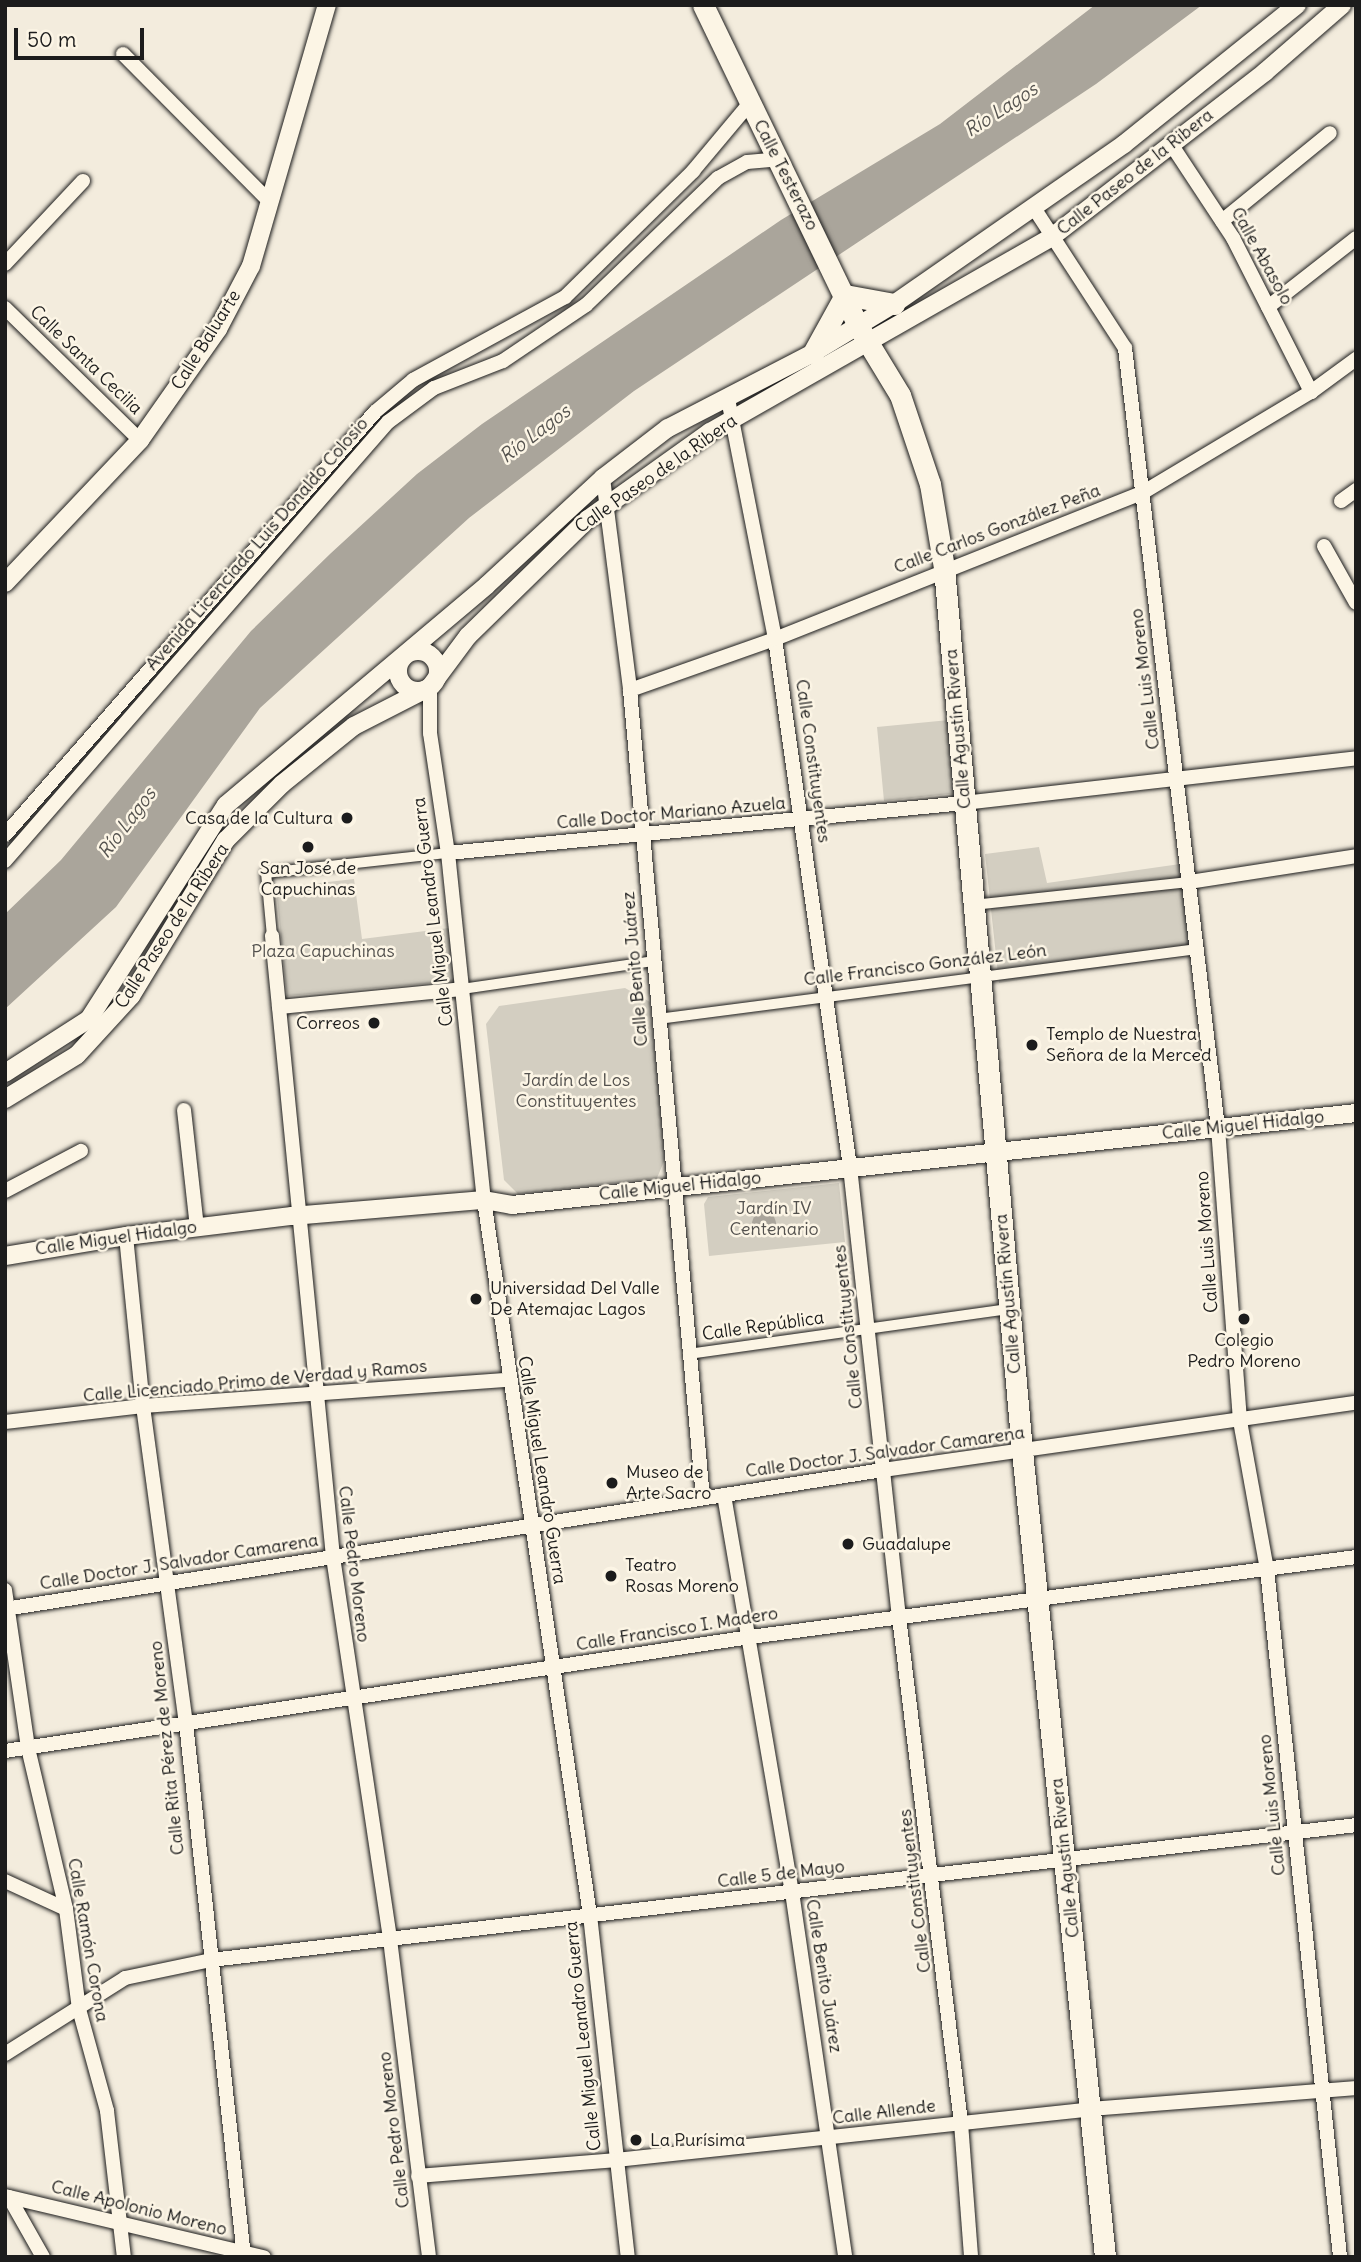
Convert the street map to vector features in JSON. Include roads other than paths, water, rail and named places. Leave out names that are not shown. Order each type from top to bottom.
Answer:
[{"type":"main road","name":"Calle Testerazo","points":[[703,5],[864,335]]},
{"type":"main road","points":[[813,353],[844,293],[894,304]]},
{"type":"main road","name":"Calle Agustín Rivera","points":[[864,335],[900,395],[930,484],[944,568],[1022,1451],[1105,2257]]},
{"type":"street","name":"Calle Baluarte","points":[[5,583],[140,440],[218,329],[251,266],[327,5]]},
{"type":"street","name":"Calle Paseo de la Ribera","points":[[5,1073],[89,1019],[226,805],[406,654],[603,478],[668,428],[813,353],[864,335],[894,304],[1124,144],[1297,5]]},
{"type":"street","name":"Calle Paseo de la Ribera","points":[[5,1100],[77,1055],[131,996],[226,840],[282,783],[354,726],[430,687],[468,636],[608,504],[864,335],[1054,236],[1342,5]]},
{"type":"street","points":[[123,54],[269,201]]},
{"type":"street","name":"Avenida Licenciado Luis Donaldo Colosio","points":[[5,835],[376,411],[413,380],[565,296],[693,171],[749,104]]},
{"type":"street","points":[[1222,221],[1330,133]]},
{"type":"street","name":"Calle Abasolo","points":[[1171,144],[1222,221],[1311,392]]},
{"type":"street","name":"Avenida Licenciado Luis Donaldo Colosio","points":[[5,861],[388,422],[434,388],[503,361],[586,305],[718,178],[747,162],[779,159]]},
{"type":"street","points":[[5,264],[83,181]]},
{"type":"street","name":"Calle Luis Moreno","points":[[1034,208],[1125,348],[1218,1128],[1240,1421],[1267,1569],[1320,2092],[1340,2257]]},
{"type":"street","points":[[1268,307],[1356,238]]},
{"type":"street","name":"Calle Santa Cecilia","points":[[5,308],[140,440]]},
{"type":"street","name":"Calle Carlos González Peña","points":[[630,690],[775,639],[944,568],[1142,493],[1311,392],[1356,359]]},
{"type":"street","name":"Calle Constituyentes","points":[[728,399],[775,639],[850,1167],[899,1617],[933,1875],[961,2123],[971,2257]]},
{"type":"street","name":"Calle Benito Juárez","points":[[603,478],[630,690],[672,1187],[703,1498]]},
{"type":"street","points":[[1341,501],[1356,490]]},
{"type":"street","points":[[1324,546],[1356,603]]},
{"type":"street","points":[[427,652],[437,662],[438,676],[430,687],[412,690],[401,682],[399,664],[406,654],[427,652]]},
{"type":"street","name":"Calle Miguel Leandro Guerra","points":[[430,687],[430,733],[448,853],[484,1200],[508,1380],[590,1916],[628,2257]]},
{"type":"street","name":"Calle Doctor Mariano Azuela","points":[[448,853],[802,820],[1356,758]]},
{"type":"street","name":"Calle Pedro Moreno","points":[[429,2257],[390,1939],[352,1698],[314,1396],[266,873],[448,853]]},
{"type":"street","points":[[973,905],[1189,882],[1356,856]]},
{"type":"street","name":"Calle Francisco González León","points":[[658,1019],[1197,949]]},
{"type":"street","points":[[279,1007],[462,989],[653,961]]},
{"type":"street","points":[[184,1110],[197,1227]]},
{"type":"street","name":"Calle Miguel Hidalgo","points":[[5,1256],[126,1236],[299,1216],[484,1200],[512,1205],[994,1150],[1356,1113]]},
{"type":"street","points":[[5,1191],[81,1151]]},
{"type":"street","name":"Calle Rita Pérez de Moreno","points":[[126,1236],[144,1406],[186,1723],[244,2255]]},
{"type":"street","name":"Calle República","points":[[688,1354],[1009,1309]]},
{"type":"street","name":"Calle Licenciado Primo de Verdad y Ramos","points":[[5,1422],[144,1406],[314,1396],[508,1380]]},
{"type":"street","name":"Calle Doctor J. Salvador Camarena","points":[[7,1609],[883,1470],[1356,1403]]},
{"type":"street","name":"Calle Benito Juárez","points":[[724,1495],[792,1892],[845,2257]]},
{"type":"street","name":"Calle Francisco I. Madero","points":[[5,1751],[750,1637],[1356,1557]]},
{"type":"street","name":"Calle Ramón Corona","points":[[5,1590],[28,1748],[66,1909],[79,2009],[107,2111],[124,2257]]},
{"type":"street","name":"Calle 5 de Mayo","points":[[5,2054],[125,1978],[211,1960],[1356,1825]]},
{"type":"street","points":[[5,1881],[66,1909]]},
{"type":"street","name":"Calle Allende","points":[[418,2176],[616,2160],[1091,2109],[1356,2088]]},
{"type":"street","points":[[7,2196],[43,2257]]},
{"type":"street","name":"Calle Apolonio Moreno","points":[[7,2196],[119,2220],[244,2255],[264,2257]]},
{"type":"water","name":"Río Lagos","points":[[1095,5],[1202,5],[1096,84],[634,391],[469,518],[260,708],[116,907],[5,1009],[5,914],[61,860],[251,631],[330,554],[417,474],[482,424],[781,220],[940,124]]},
{"type":"water","points":[[764,1212],[773,1215],[776,1224],[773,1233],[764,1236],[755,1233],[752,1224],[755,1215]]},
{"type":"place","name":"Casa de la Cultura","points":[[347,818]]},
{"type":"place","name":"San José de Capuchinas","points":[[308,847]]},
{"type":"place","name":"Correos","points":[[374,1023]]},
{"type":"place","name":"Templo de Nuestra Señora de la Merced","points":[[1032,1045]]},
{"type":"place","name":"Universidad Del Valle De Atemajac Lagos","points":[[476,1299]]},
{"type":"place","name":"Colegio Pedro Moreno","points":[[1244,1319]]},
{"type":"place","name":"Museo de Arte Sacro","points":[[612,1483]]},
{"type":"place","name":"Guadalupe","points":[[848,1544]]},
{"type":"place","name":"Teatro Rosas Moreno","points":[[611,1576]]},
{"type":"place","name":"La Purísima","points":[[636,2140]]},
{"type":"park label","name":"Plaza Capuchinas","points":[[323,951]]},
{"type":"park label","name":"Jardín de Los Constituyentes","points":[[576,1091]]},
{"type":"park label","name":"Jardín IV Centenario","points":[[774,1219]]}]
